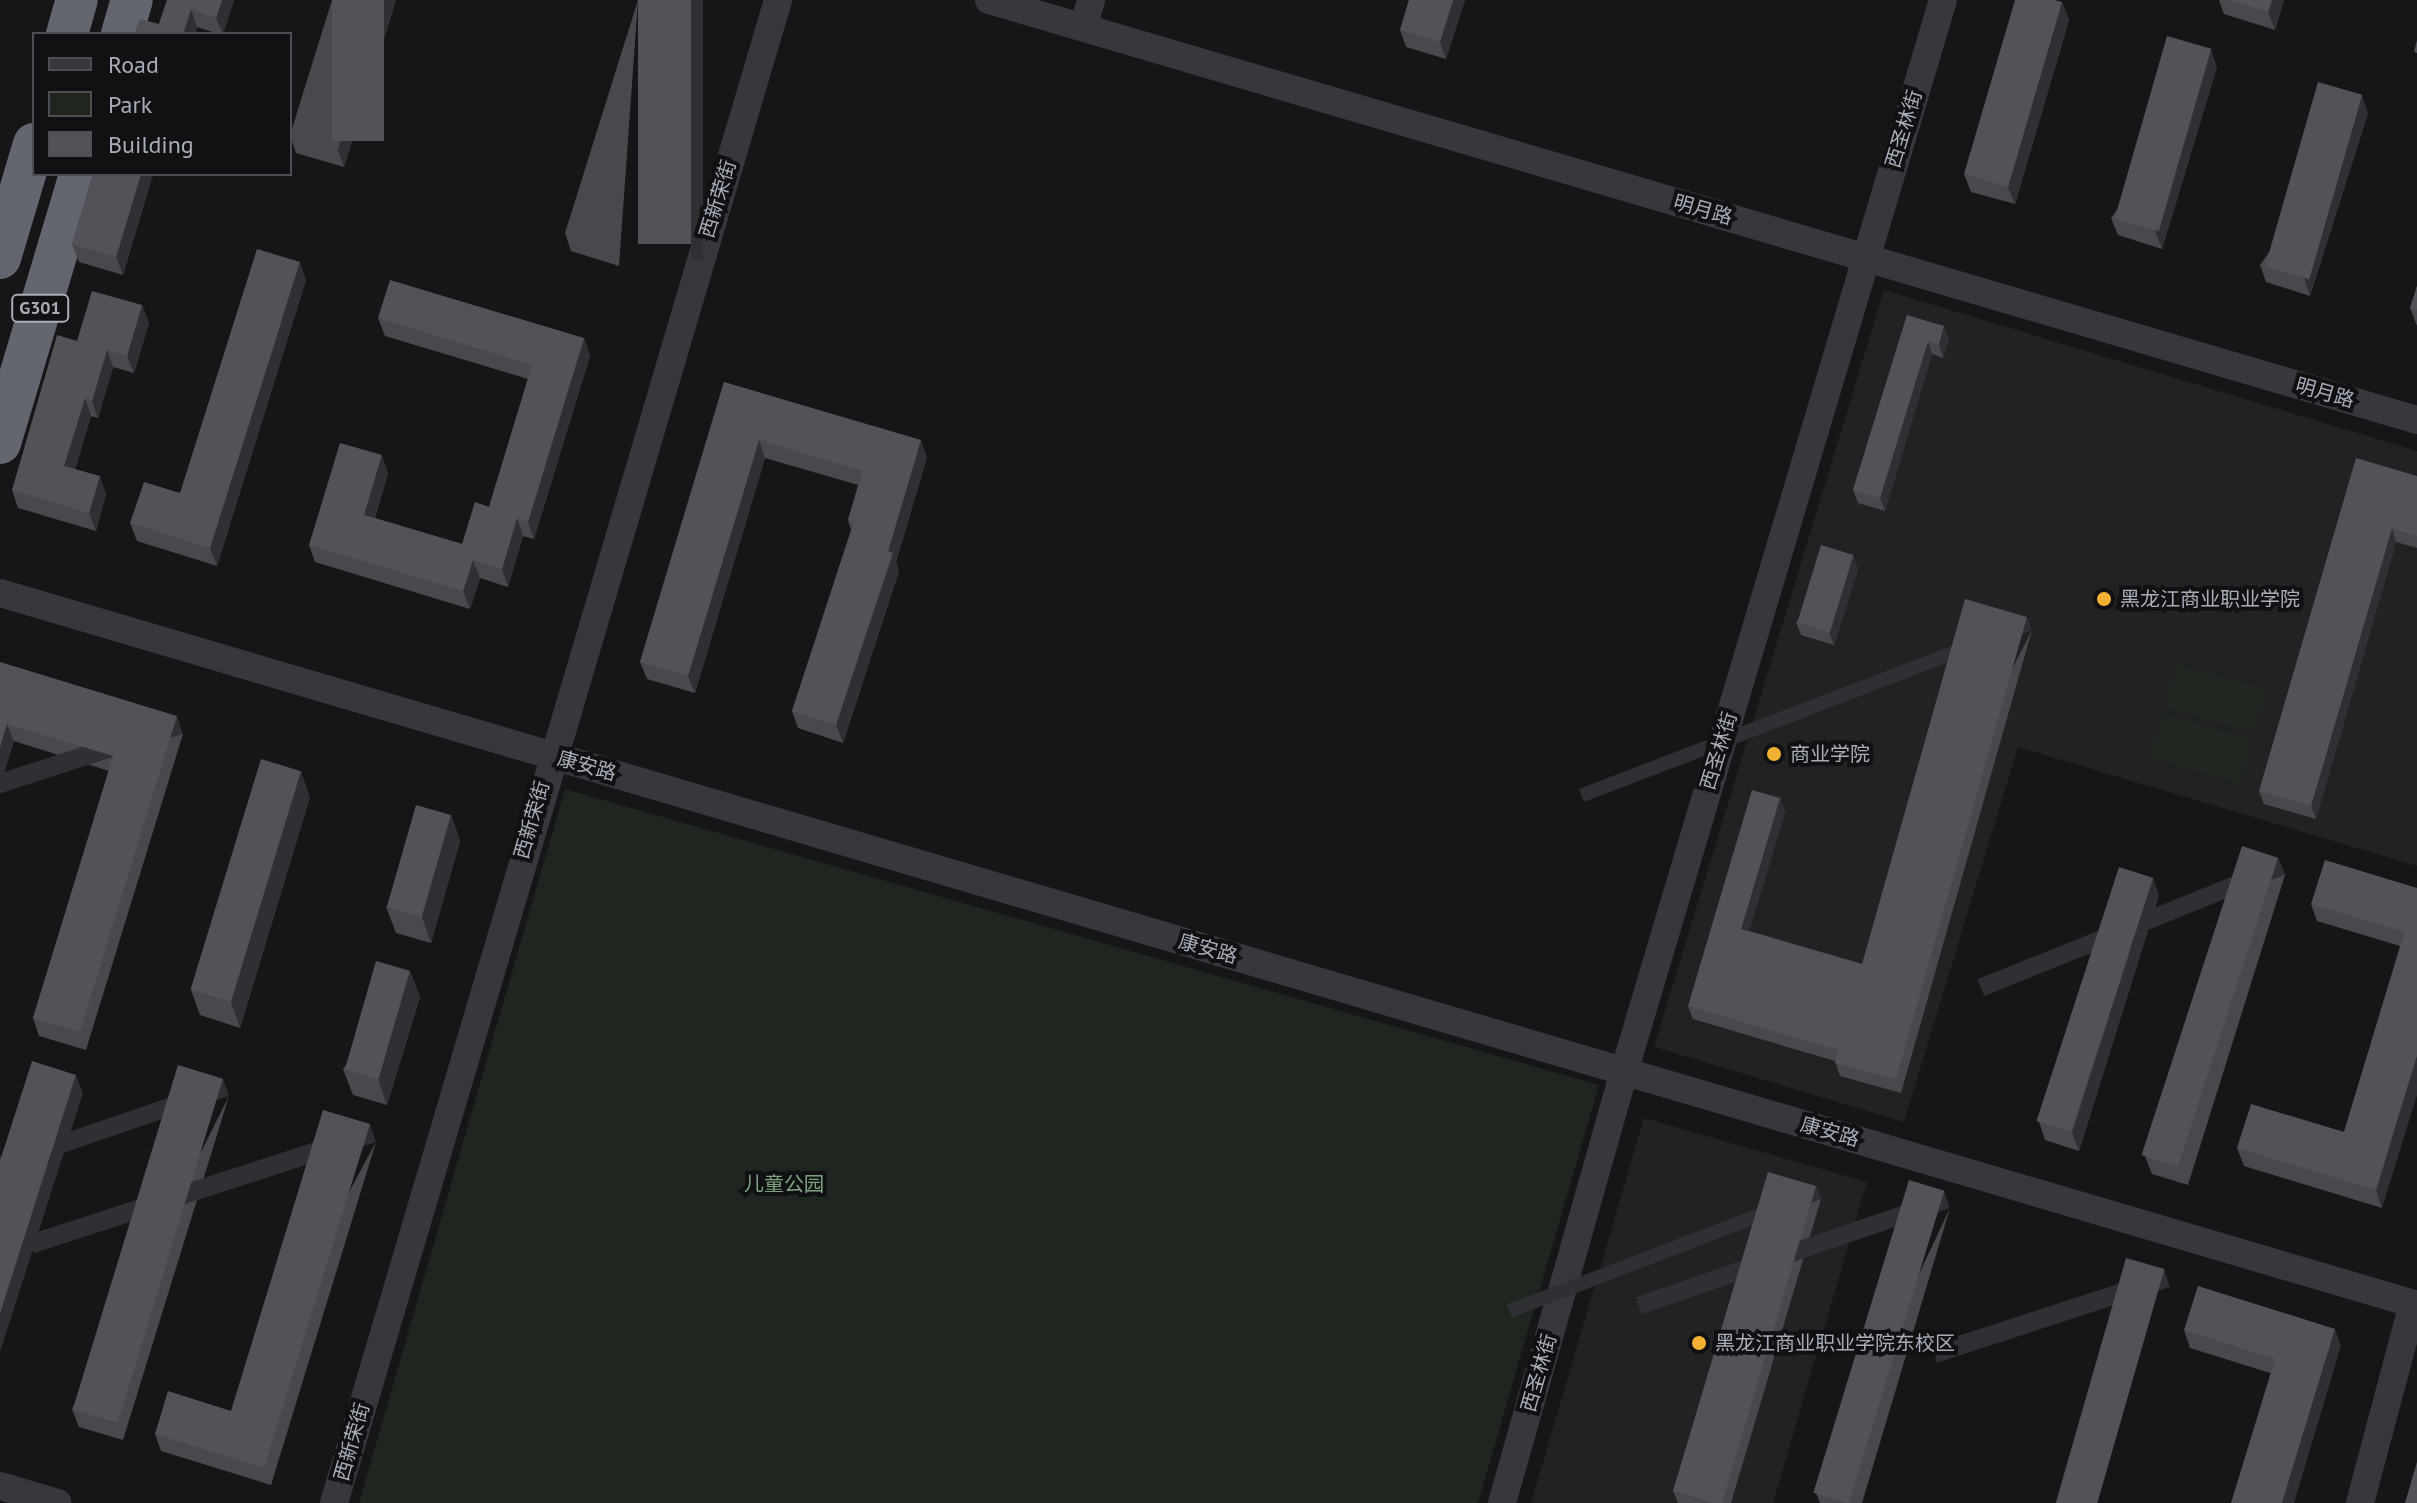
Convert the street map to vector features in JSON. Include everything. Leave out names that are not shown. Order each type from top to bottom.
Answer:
[{"type":"highway","points":[[68,32],[77,0]]},
{"type":"highway","points":[[123,32],[132,0]]},
{"type":"highway","points":[[0,258],[32,151]]},
{"type":"highway","name":"G301","points":[[0,443],[79,176]]},
{"type":"street","name":"西新荣街","points":[[334,1503],[551,756],[778,0]]},
{"type":"street","name":"明月路","points":[[989,0],[2417,420]]},
{"type":"street","points":[[1083,27],[1091,0]]},
{"type":"street","name":"西圣林街","points":[[1502,1503],[1624,1072],[1943,0]]},
{"type":"street","name":"康安路","points":[[0,593],[2415,1305]]},
{"type":"street","points":[[2360,1503],[2415,1305]]},
{"type":"street","points":[[0,1486],[58,1503]]},
{"type":"shaded area","name":"黑龙江商业职业学院","points":[[1884,290],[2417,451],[2417,866],[2018,747],[1904,1122],[1654,1047]]},
{"type":"shaded area","name":"黑龙江商业职业学院东校区","points":[[1644,1118],[1867,1182],[1773,1503],[1531,1503]]},
{"type":"green space","points":[[2176,664],[2267,688],[2255,733],[2164,708]]},
{"type":"green space","points":[[2162,713],[2253,739],[2240,784],[2149,758]]},
{"type":"green space","name":"儿童公园","points":[[565,789],[1599,1085],[1478,1503],[359,1503]]},
{"type":"building","points":[[167,0],[222,0],[216,18],[191,9],[184,32],[135,32],[140,19],[159,24]]},
{"type":"building","points":[[332,0],[384,0],[384,141],[332,141]]},
{"type":"building","points":[[638,0],[691,0],[691,244],[638,244]]},
{"type":"building","points":[[1409,0],[1453,0],[1440,42],[1400,30]]},
{"type":"building","points":[[2015,0],[2062,2],[2008,187],[1964,174]]},
{"type":"building","points":[[2229,0],[2272,0],[2268,12]]},
{"type":"building","points":[[2167,36],[2211,49],[2159,231],[2115,219]]},
{"type":"building","points":[[2318,82],[2362,95],[2309,279],[2265,267]]},
{"type":"building","points":[[92,176],[140,176],[116,257],[72,244]]},
{"type":"building","points":[[257,249],[300,262],[210,548],[130,523],[144,482],[180,493]]},
{"type":"building","points":[[390,280],[584,338],[528,522],[517,518],[502,569],[473,560],[463,591],[309,545],[340,443],[382,455],[364,515],[462,544],[475,502],[489,507],[532,365],[378,318]]},
{"type":"building","points":[[2417,286],[2417,310],[2410,308]]},
{"type":"building","points":[[92,291],[142,305],[127,356],[107,350],[92,401],[85,398],[64,466],[100,476],[89,513],[12,490],[57,335],[77,341]]},
{"type":"building","points":[[1907,315],[1944,326],[1939,344],[1928,341],[1880,498],[1853,490]]},
{"type":"building","points":[[724,382],[921,440],[888,551],[893,553],[836,725],[792,711],[854,522],[848,520],[863,471],[759,440],[688,676],[640,662]]},
{"type":"building","points":[[2356,458],[2417,476],[2417,536],[2392,528],[2311,806],[2259,791]]},
{"type":"building","points":[[1821,545],[1854,555],[1830,632],[1797,622]]},
{"type":"building","points":[[1965,599],[2027,617],[1896,1079],[1835,1063],[1838,1050],[1688,1006],[1752,790],[1780,798],[1741,929],[1862,964]]},
{"type":"building","points":[[0,662],[177,716],[80,1032],[33,1018],[113,756],[7,724],[0,747]]},
{"type":"building","points":[[261,759],[301,771],[231,1002],[191,989]]},
{"type":"building","points":[[416,805],[451,815],[421,917],[387,907]]},
{"type":"building","points":[[2242,846],[2278,858],[2178,1167],[2142,1155]]},
{"type":"building","points":[[2325,860],[2417,888],[2417,1056],[2376,1190],[2237,1148],[2251,1104],[2344,1132],[2405,932],[2311,904]]},
{"type":"building","points":[[2119,867],[2153,878],[2071,1132],[2036,1121]]},
{"type":"building","points":[[376,961],[410,971],[378,1079],[345,1070]]},
{"type":"building","points":[[32,1061],[76,1075],[0,1314],[0,1161]]},
{"type":"building","points":[[178,1065],[223,1079],[118,1423],[73,1409]]},
{"type":"building","points":[[323,1110],[370,1124],[264,1468],[155,1434],[168,1391],[231,1411]]},
{"type":"building","points":[[1768,1172],[1816,1186],[1722,1503],[1714,1503],[1673,1491]]},
{"type":"building","points":[[1909,1180],[1944,1191],[1849,1503],[1813,1493]]},
{"type":"building","points":[[2126,1258],[2164,1269],[2097,1503],[2056,1503]]},
{"type":"building","points":[[2198,1286],[2335,1329],[2282,1503],[2231,1503],[2275,1359],[2184,1330]]},
{"type":"building","points":[[2417,1462],[2417,1503],[2405,1503]]},
{"type":"place","name":"黑龙江商业职业学院","points":[[2104,599]]},
{"type":"place","name":"商业学院","points":[[1774,754]]},
{"type":"place","name":"黑龙江商业职业学院东校区","points":[[1699,1343]]}]
